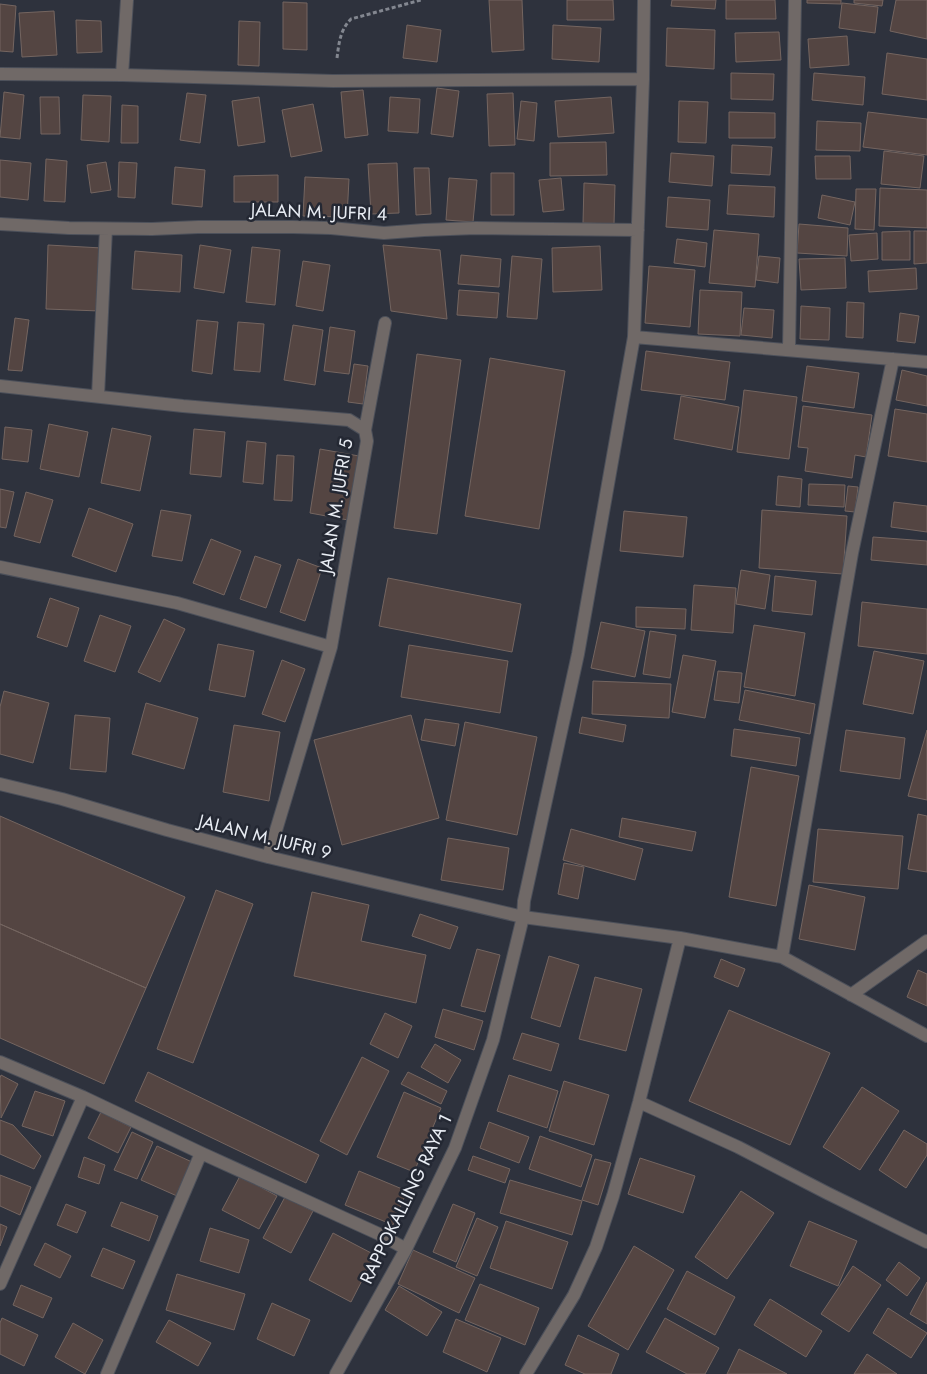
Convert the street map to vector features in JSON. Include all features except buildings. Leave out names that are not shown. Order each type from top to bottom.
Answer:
[{"type":"street","points":[[122,75],[127,0]]},
{"type":"street","name":"RAPPOKALLING RAYA 1","points":[[336,1374],[406,1249],[455,1148],[490,1049],[523,917],[524,901],[578,654],[634,337],[644,0]]},
{"type":"street","points":[[789,350],[795,0]]},
{"type":"street","points":[[0,74],[122,75],[333,81],[643,79]]},
{"type":"street","name":"JALAN M. JUFRI 4","points":[[0,224],[106,229],[293,227],[331,228],[384,233],[476,228],[638,230]]},
{"type":"street","points":[[98,396],[106,229]]},
{"type":"street","points":[[365,430],[384,323]]},
{"type":"street","points":[[634,337],[927,362]]},
{"type":"street","points":[[782,958],[852,553],[893,359]]},
{"type":"street","name":"JALAN M. JUFRI 5","points":[[0,386],[183,406],[349,420],[365,430],[367,441],[331,647],[268,857]]},
{"type":"street","points":[[0,567],[176,604],[331,647]]},
{"type":"street","name":"JALAN M. JUFRI 9","points":[[0,784],[62,799],[268,857],[523,917],[680,938],[782,958],[927,1036]]},
{"type":"street","points":[[526,1374],[574,1295],[596,1247],[613,1196],[639,1102],[680,938]]},
{"type":"street","points":[[851,995],[927,941]]},
{"type":"street","points":[[0,1062],[82,1097],[379,1234],[406,1249]]},
{"type":"street","points":[[0,1284],[82,1097]]},
{"type":"street","points":[[639,1102],[738,1147],[927,1242]]},
{"type":"street","points":[[106,1374],[201,1153]]},
{"type":"path","points":[[333,81],[340,37],[346,24],[351,19],[420,0]]}]
